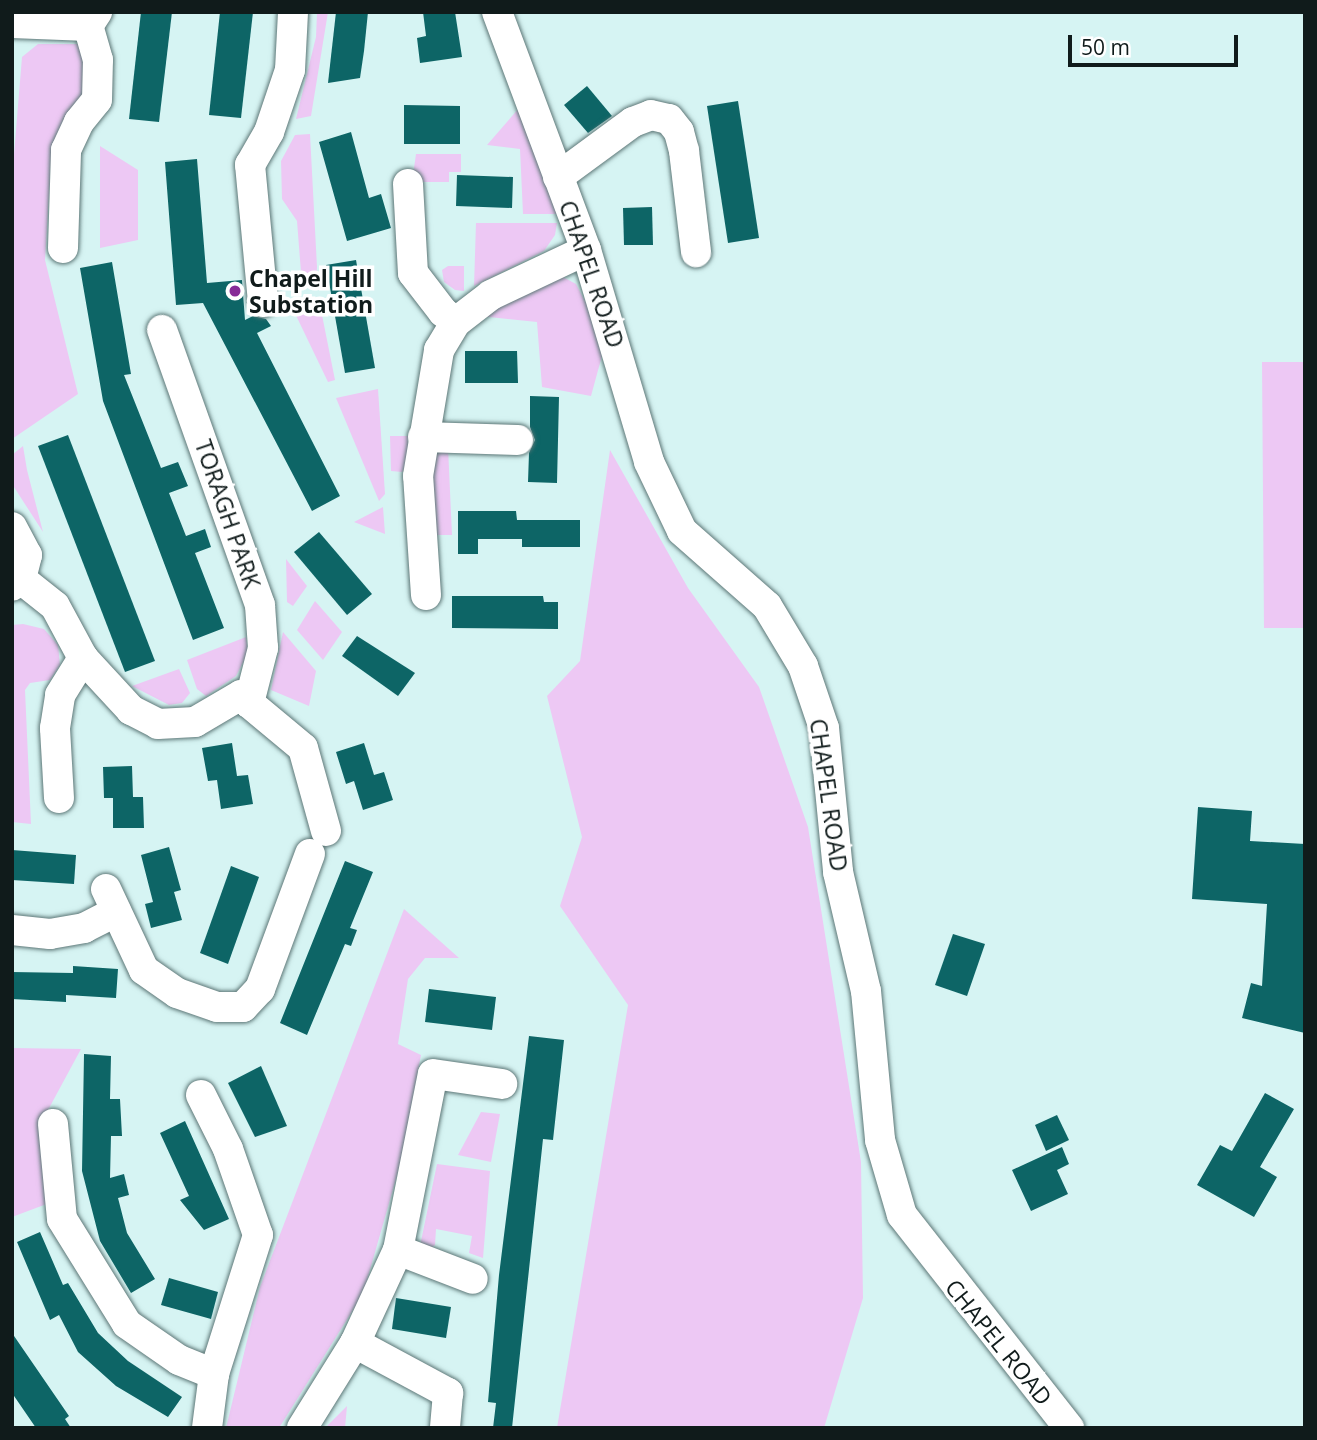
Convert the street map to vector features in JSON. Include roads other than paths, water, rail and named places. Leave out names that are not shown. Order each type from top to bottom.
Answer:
[{"type":"street","points":[[263,302],[250,164],[270,132],[290,70],[293,12]]},
{"type":"street","name":"CHAPEL ROAD","points":[[497,12],[586,250],[649,462],[682,531],[767,606],[803,666],[824,728],[838,872],[866,991],[880,1140],[902,1214],[1069,1428]]},
{"type":"street","points":[[12,23],[92,19],[98,60],[97,100],[79,122],[66,150],[63,248]]},
{"type":"street","points":[[558,177],[633,122],[651,115],[669,119],[679,132],[684,151],[696,253]]},
{"type":"street","points":[[408,184],[413,273],[443,312],[456,322]]},
{"type":"street","points":[[426,595],[418,476],[439,350],[456,322],[491,295],[586,250]]},
{"type":"street","name":"TORAGH PARK","points":[[162,330],[260,605],[263,648],[249,703]]},
{"type":"street","points":[[423,437],[518,440]]},
{"type":"street","points":[[12,527],[27,555],[17,583],[55,606],[83,658],[131,710],[158,724],[195,722],[240,695],[303,748],[318,843],[260,989],[243,1007],[218,1007],[177,993],[144,970],[111,900],[84,928],[61,932],[12,930]]},
{"type":"street","points":[[59,798],[55,728],[60,695],[83,658]]},
{"type":"street","points":[[302,1428],[355,1343],[398,1250],[433,1074],[502,1084]]},
{"type":"street","points":[[201,1096],[228,1149],[258,1235],[214,1374],[207,1428]]},
{"type":"street","points":[[53,1124],[62,1219],[127,1324],[178,1360],[214,1374]]},
{"type":"street","points":[[398,1250],[473,1279]]},
{"type":"street","points":[[355,1343],[447,1393],[445,1428]]},
{"type":"place","name":"Chapel Hill Substation","points":[[235,291]]}]
